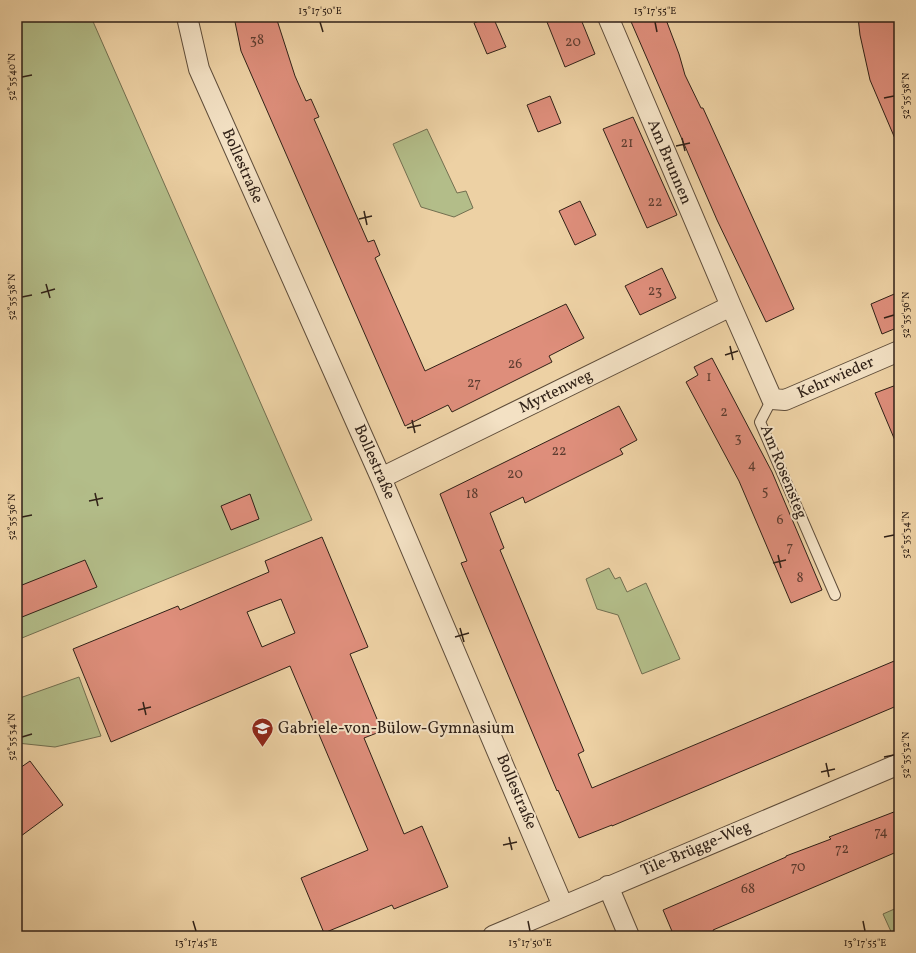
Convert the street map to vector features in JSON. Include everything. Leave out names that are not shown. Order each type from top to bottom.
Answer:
[{"type":"street","name":"Bollestraße","points":[[187,17],[199,69],[381,478],[563,906]]},
{"type":"street","name":"Am Brunnen","points":[[608,17],[731,306]]},
{"type":"street","name":"Myrtenweg","points":[[381,478],[731,306]]},
{"type":"street","name":"Am Rosensteg","points":[[731,306],[772,399]]},
{"type":"street","name":"Kehrwieder","points":[[772,399],[785,400],[899,351]]},
{"type":"street","name":"Tile-Brügge-Weg","points":[[493,936],[899,764]]},
{"type":"street","points":[[608,886],[629,936]]},
{"type":"lane","name":"Am Rosensteg","points":[[772,399],[760,422],[835,595]]},
{"type":"green space","points":[[17,17],[91,17],[312,520],[17,640]]},
{"type":"green space","points":[[427,129],[457,193],[466,191],[473,208],[454,217],[421,207],[393,144]]},
{"type":"green space","points":[[609,568],[615,579],[620,577],[627,592],[646,583],[680,659],[642,674],[618,615],[597,609],[586,579]]},
{"type":"green space","points":[[79,677],[101,736],[55,747],[17,743],[17,699]]},
{"type":"green space","points":[[899,907],[899,936],[893,936],[883,914]]},
{"type":"building","points":[[234,17],[276,17],[295,76],[306,101],[311,99],[319,117],[314,119],[368,242],[374,240],[380,255],[375,258],[425,371],[566,304],[584,338],[549,356],[552,362],[452,412],[448,405],[405,426],[241,51]]},
{"type":"building","points":[[489,17],[493,17],[506,47],[487,54],[474,23]]},
{"type":"building","points":[[545,17],[580,17],[595,54],[565,67]]},
{"type":"building","points":[[629,17],[665,17],[685,75],[701,108],[703,108],[794,309],[766,322],[717,220]]},
{"type":"building","points":[[858,17],[899,17],[899,148],[870,80],[860,35]]},
{"type":"building","points":[[550,96],[561,123],[538,132],[527,105]]},
{"type":"building","points":[[633,117],[677,215],[647,228],[603,129]]},
{"type":"building","points":[[580,201],[596,235],[575,245],[559,211]]},
{"type":"building","points":[[662,268],[676,298],[640,315],[625,286]]},
{"type":"building","points":[[899,292],[899,327],[882,334],[871,304]]},
{"type":"building","points":[[712,358],[772,472],[822,590],[791,603],[739,481],[686,382],[698,375],[694,367]]},
{"type":"building","points":[[899,384],[899,450],[875,393]]},
{"type":"building","points":[[619,406],[637,440],[620,449],[623,454],[525,503],[523,497],[490,513],[504,548],[500,550],[584,751],[578,754],[592,788],[899,659],[899,705],[612,826],[579,838],[558,790],[557,791],[461,563],[467,561],[440,494]]},
{"type":"building","points":[[250,494],[259,519],[231,530],[221,506]]},
{"type":"building","points":[[322,537],[368,647],[350,654],[382,731],[364,738],[404,834],[422,826],[448,887],[394,909],[392,905],[324,933],[301,878],[368,850],[290,666],[111,742],[73,649],[178,606],[180,610],[269,572],[265,561]],"holes":[[[281,599],[295,633],[262,647],[247,612]]]},
{"type":"building","points":[[85,560],[97,587],[17,619],[17,587]]},
{"type":"building","points":[[30,761],[63,805],[17,839],[17,770]]},
{"type":"building","points":[[899,810],[899,851],[713,930],[715,936],[674,936],[663,910],[786,856],[831,839],[829,837]]},
{"type":"place","name":"Gabriele-von-Bülow-Gymnasium","points":[[263,748]]}]
